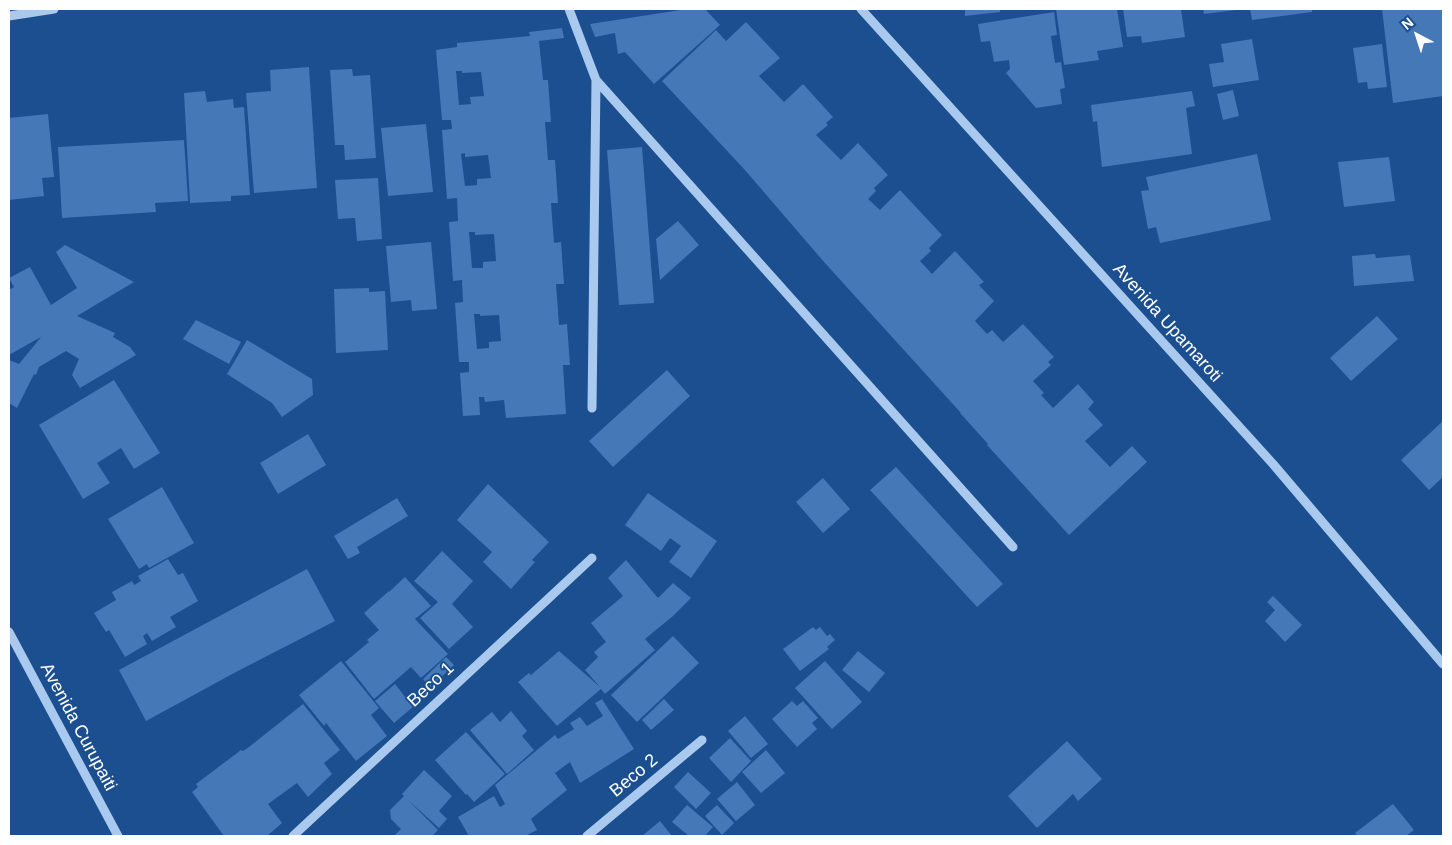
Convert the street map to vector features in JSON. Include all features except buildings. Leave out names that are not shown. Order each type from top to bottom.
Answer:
[{"type":"street","points":[[9,16],[54,9]]},
{"type":"street","points":[[569,9],[596,80],[1013,547]]},
{"type":"street","name":"Avenida Upamaroti","points":[[861,9],[1273,464],[1443,664]]},
{"type":"street","points":[[592,408],[596,80]]},
{"type":"street","name":"Beco 1","points":[[293,836],[592,558]]},
{"type":"street","name":"Avenida Curupaiti","points":[[9,632],[118,836]]},
{"type":"street","name":"Beco 2","points":[[587,836],[702,740]]}]
